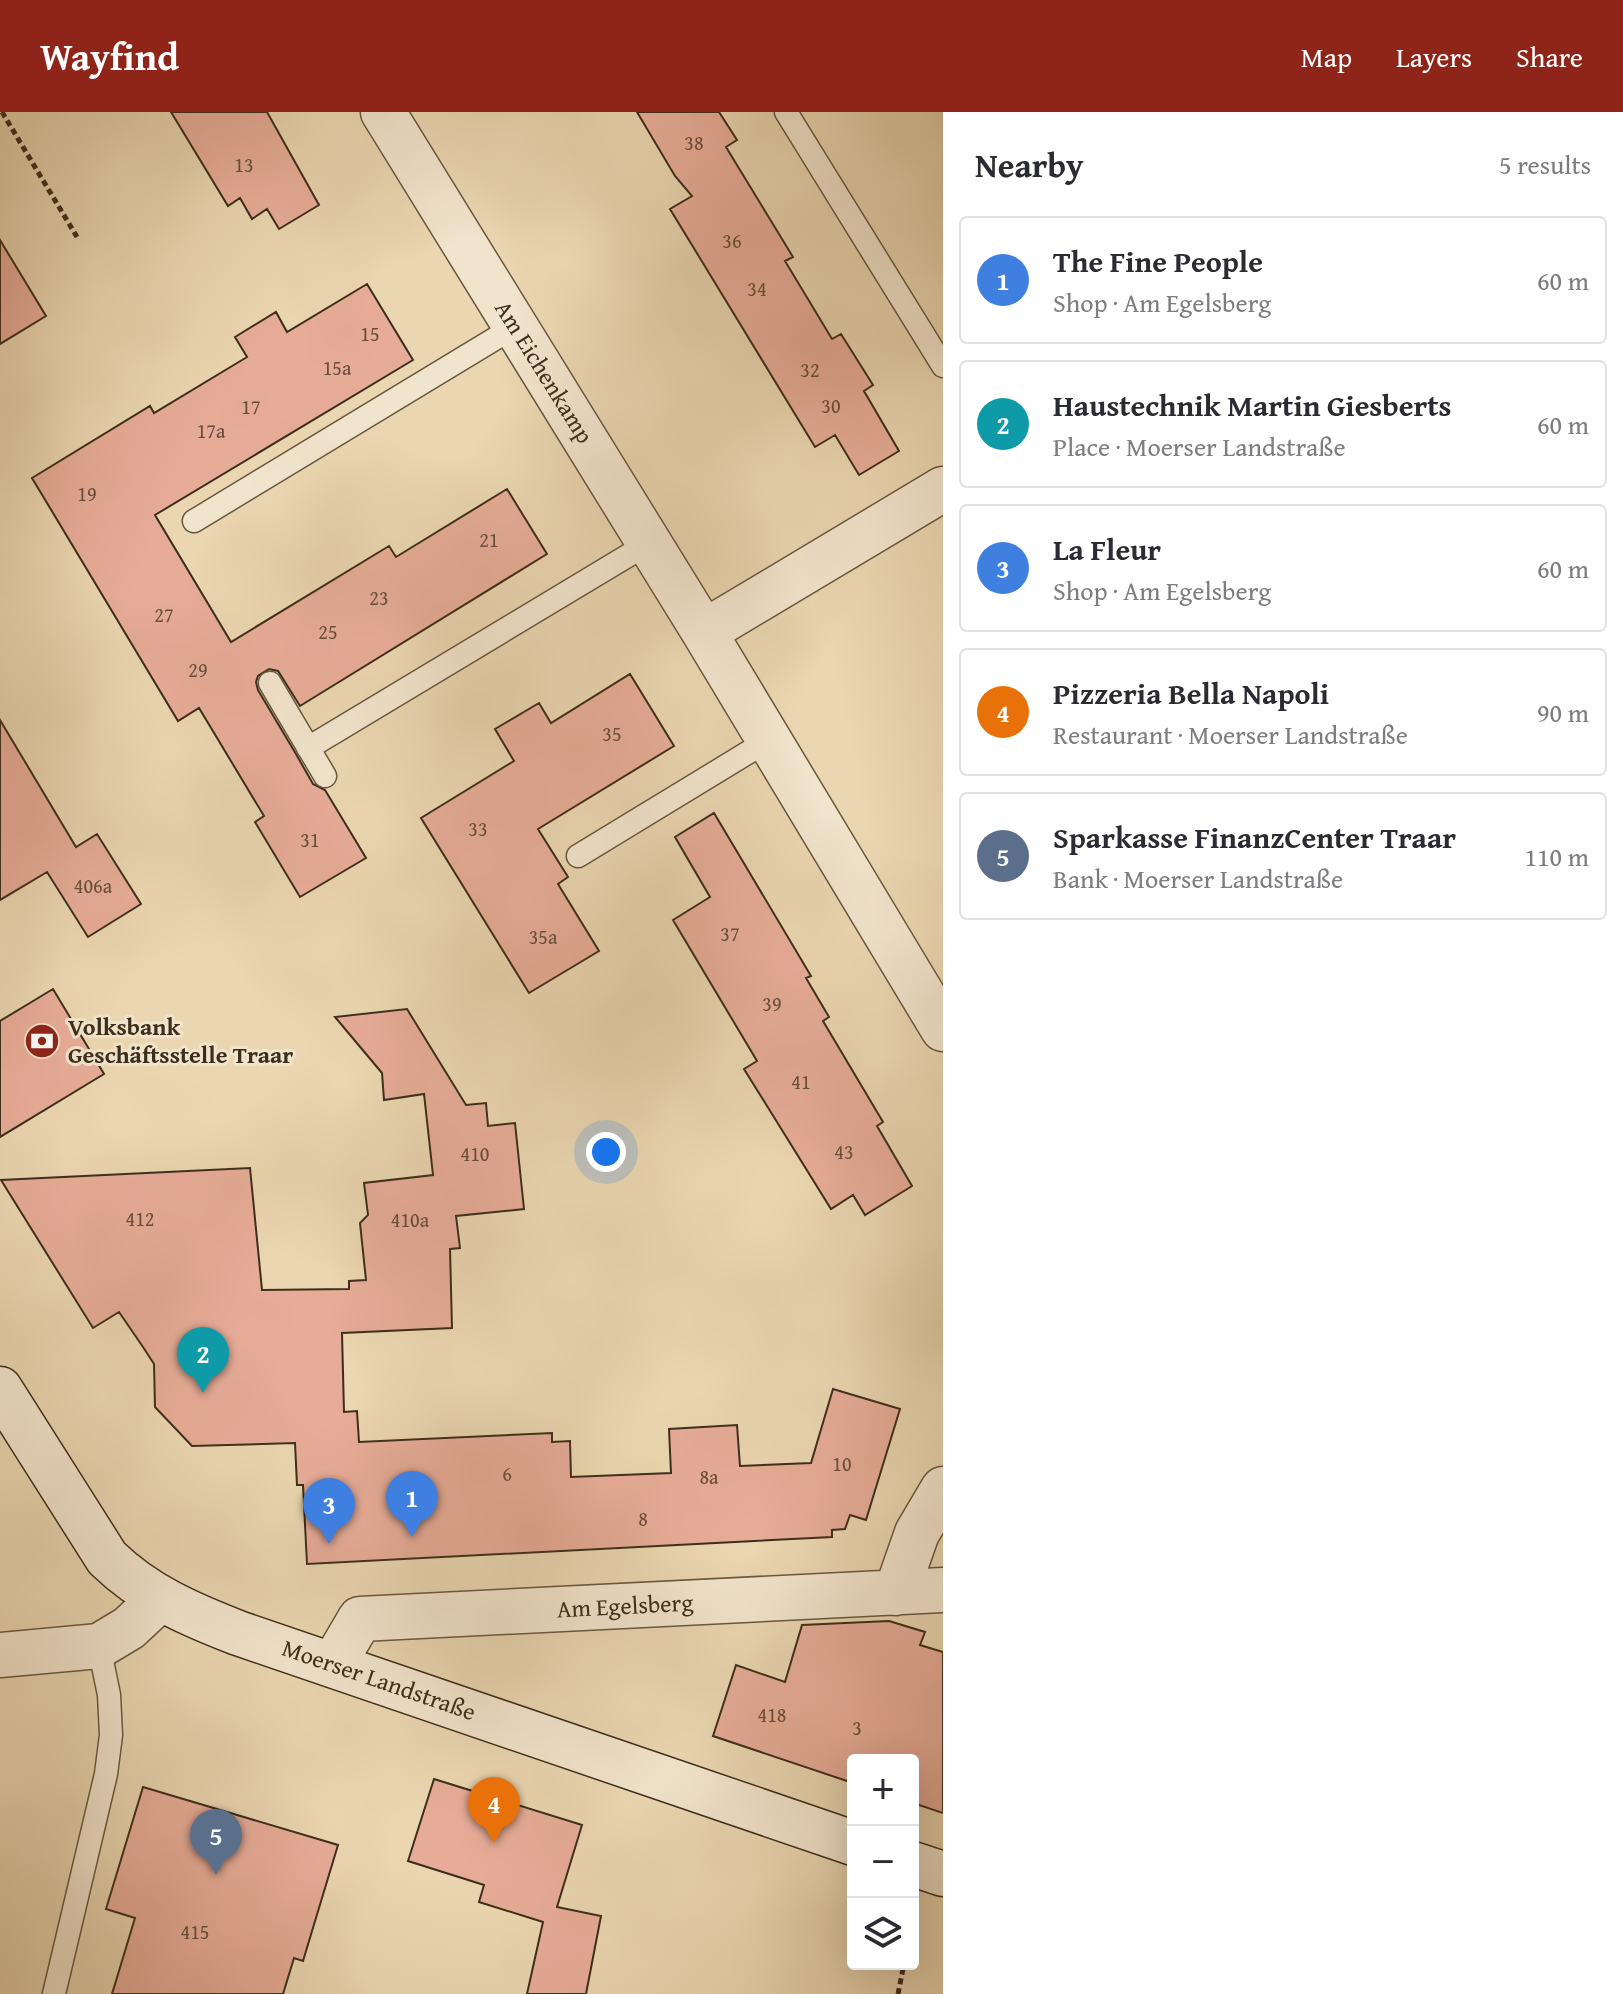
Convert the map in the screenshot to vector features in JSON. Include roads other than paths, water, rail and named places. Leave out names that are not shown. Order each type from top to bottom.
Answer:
[{"type":"street","name":"Am Eichenkamp","points":[[383,112],[704,632],[943,1029]]},
{"type":"street","points":[[704,632],[943,489]]},
{"type":"street","name":"Moerser Landstraße","points":[[0,1389],[107,1558],[128,1579],[160,1599],[238,1633],[847,1841]]},
{"type":"street","points":[[896,1593],[917,1533],[943,1489]]},
{"type":"street","name":"Am Egelsberg","points":[[333,1665],[360,1619],[943,1590]]},
{"type":"street","points":[[0,1655],[99,1646],[129,1628],[160,1599]]},
{"type":"street","points":[[919,1866],[943,1874]]},
{"type":"lane","points":[[786,112],[943,366]]},
{"type":"lane","points":[[194,521],[516,326]]},
{"type":"lane","points":[[308,748],[649,543]]},
{"type":"lane","points":[[270,683],[325,776]]},
{"type":"lane","points":[[578,856],[767,741]]},
{"type":"lane","points":[[54,1994],[106,1774],[111,1735],[109,1695],[99,1646]]},
{"type":"place","name":"Volksbank Geschäftsstelle Traar","points":[[42,1041]]},
{"type":"place","name":"Haustechnik Martin Giesberts","points":[[203,1393]]},
{"type":"place","name":"The Fine People","points":[[412,1537]]},
{"type":"place","name":"La Fleur","points":[[329,1544]]},
{"type":"place","name":"Pizzeria Bella Napoli","points":[[494,1843]]},
{"type":"place","name":"Sparkasse FinanzCenter Traar","points":[[216,1875]]}]
